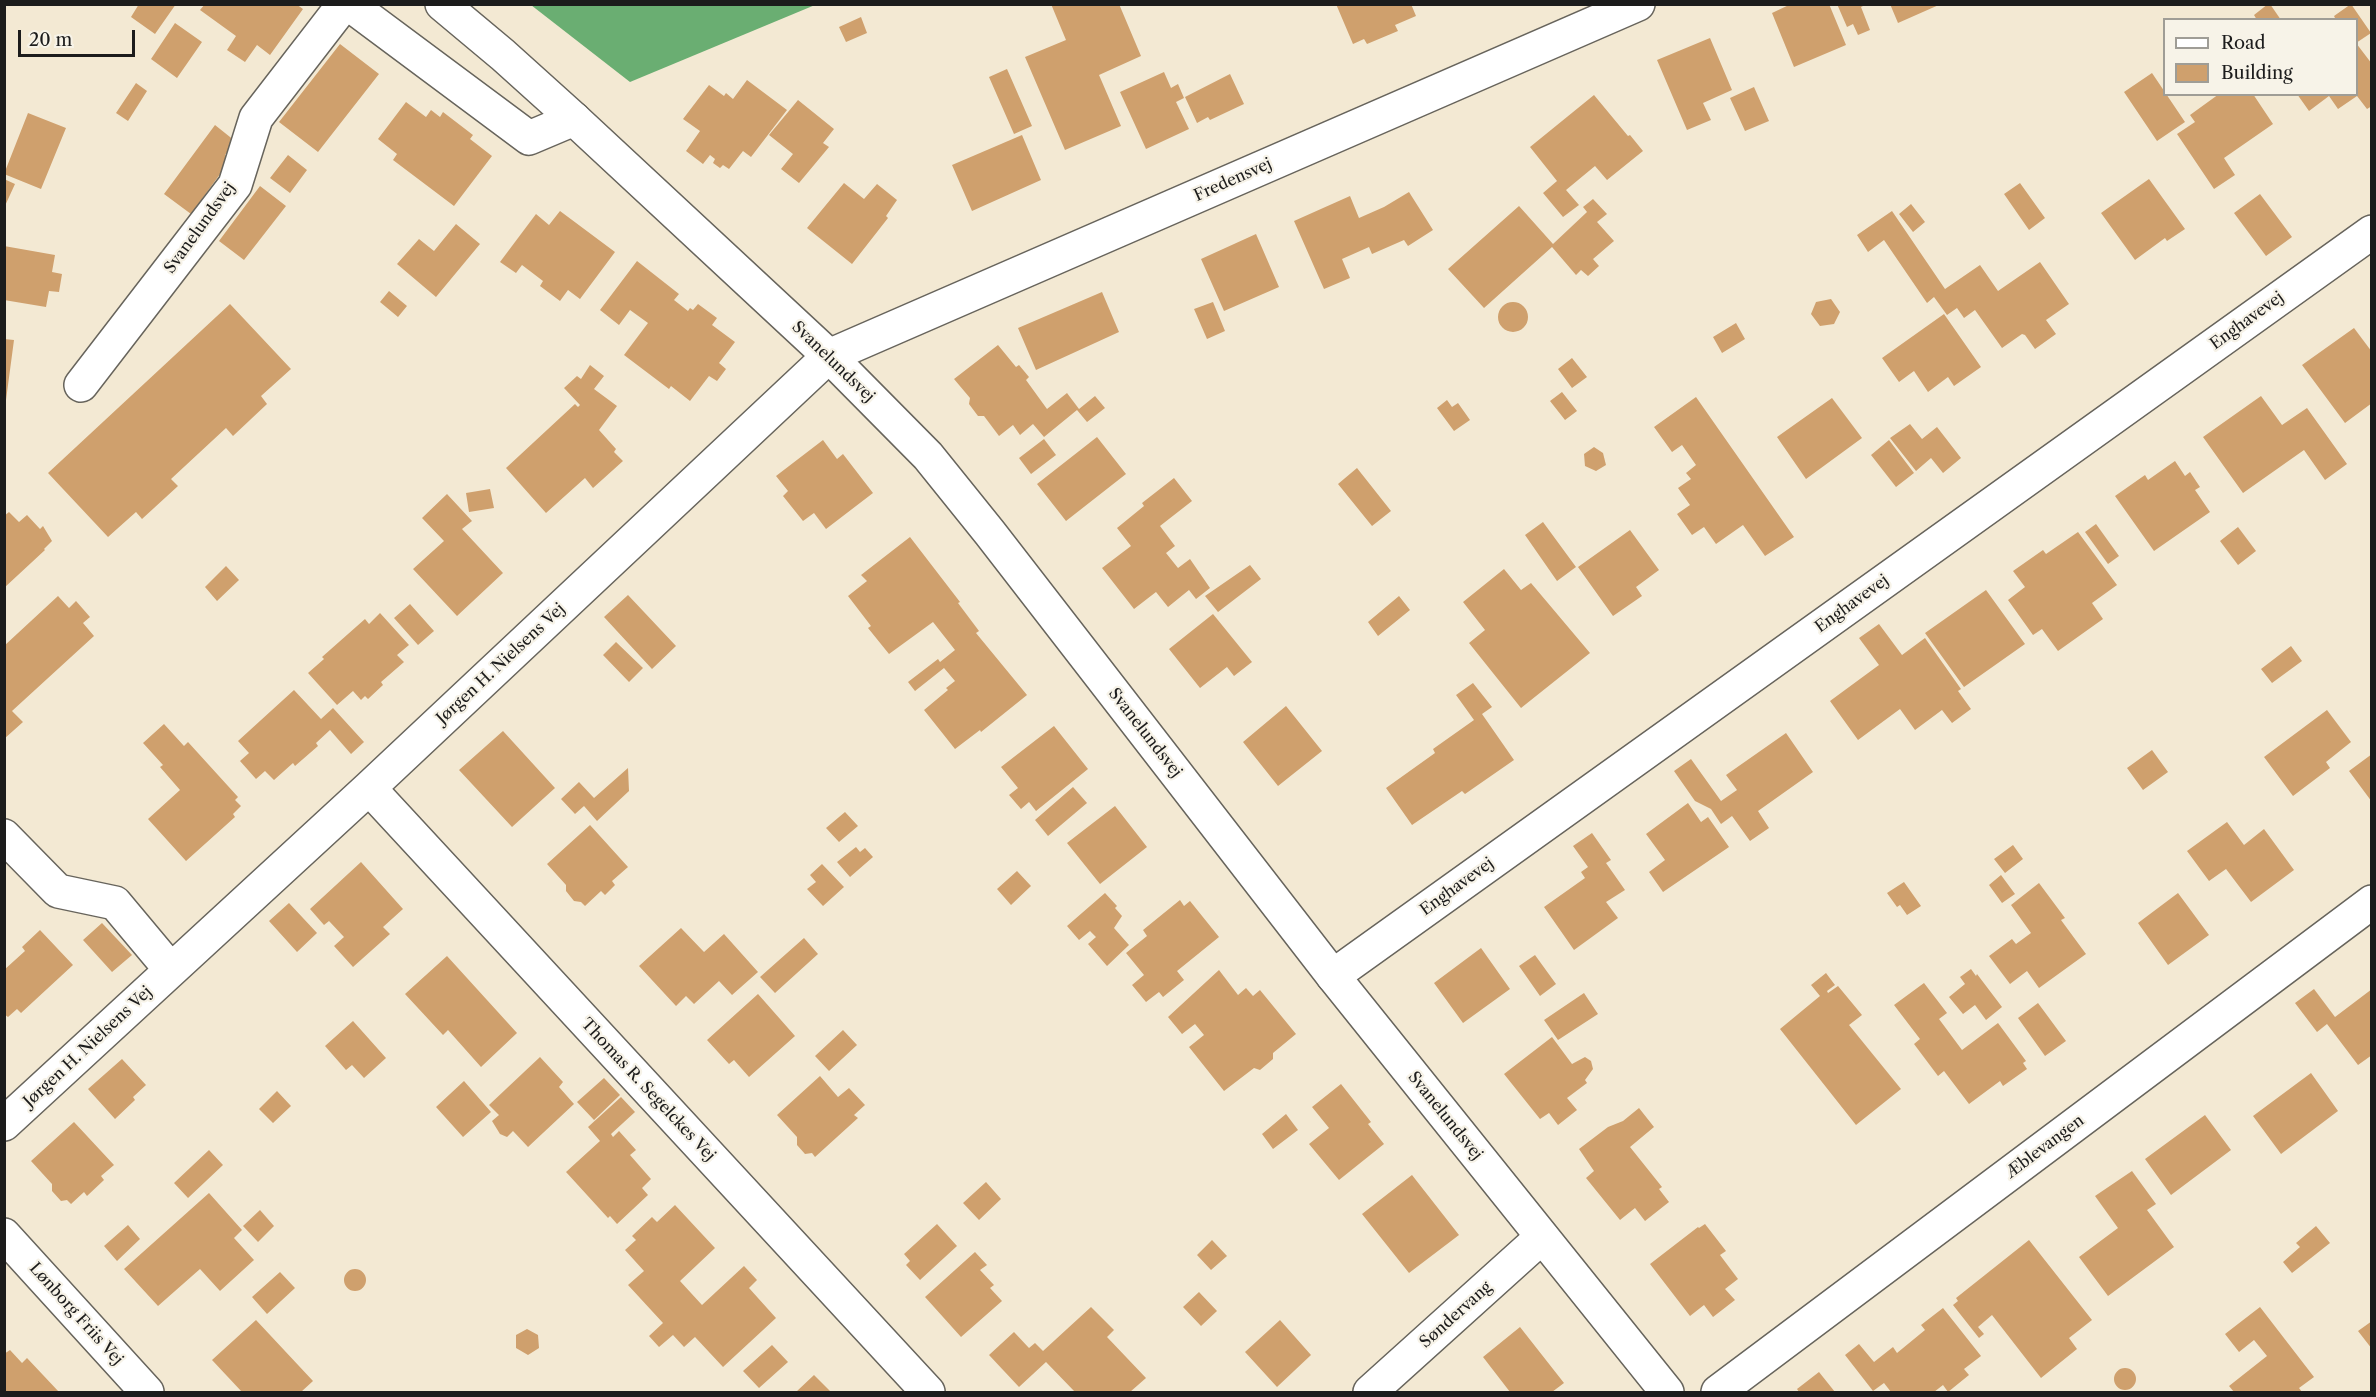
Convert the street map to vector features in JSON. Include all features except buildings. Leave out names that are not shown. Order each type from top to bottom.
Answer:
[{"type":"street","name":"Svanelundsvej","points":[[81,386],[235,185],[256,118],[344,4]]},
{"type":"street","points":[[349,4],[529,138],[574,119]]},
{"type":"street","name":"Svanelundsvej","points":[[442,4],[574,119],[829,356],[935,465],[1333,976],[1667,1392]]},
{"type":"street","name":"Fredensvej","points":[[829,356],[1638,4]]},
{"type":"street","name":"Enghavevej","points":[[1333,976],[2372,232]]},
{"type":"street","name":"Jørgen H. Nielsens Vej","points":[[4,1124],[369,788],[829,356]]},
{"type":"street","name":"Thomas R. Segelckes Vej","points":[[369,788],[928,1392]]},
{"type":"street","points":[[4,836],[58,891],[115,903],[171,970]]},
{"type":"street","name":"Æblevangen","points":[[1718,1392],[2372,902]]},
{"type":"street","name":"Lønborg Friis Vej","points":[[4,1236],[147,1392]]},
{"type":"street","name":"Søndervang","points":[[1370,1392],[1542,1237]]},
{"type":"green space","points":[[531,5],[815,5],[630,82]]}]
